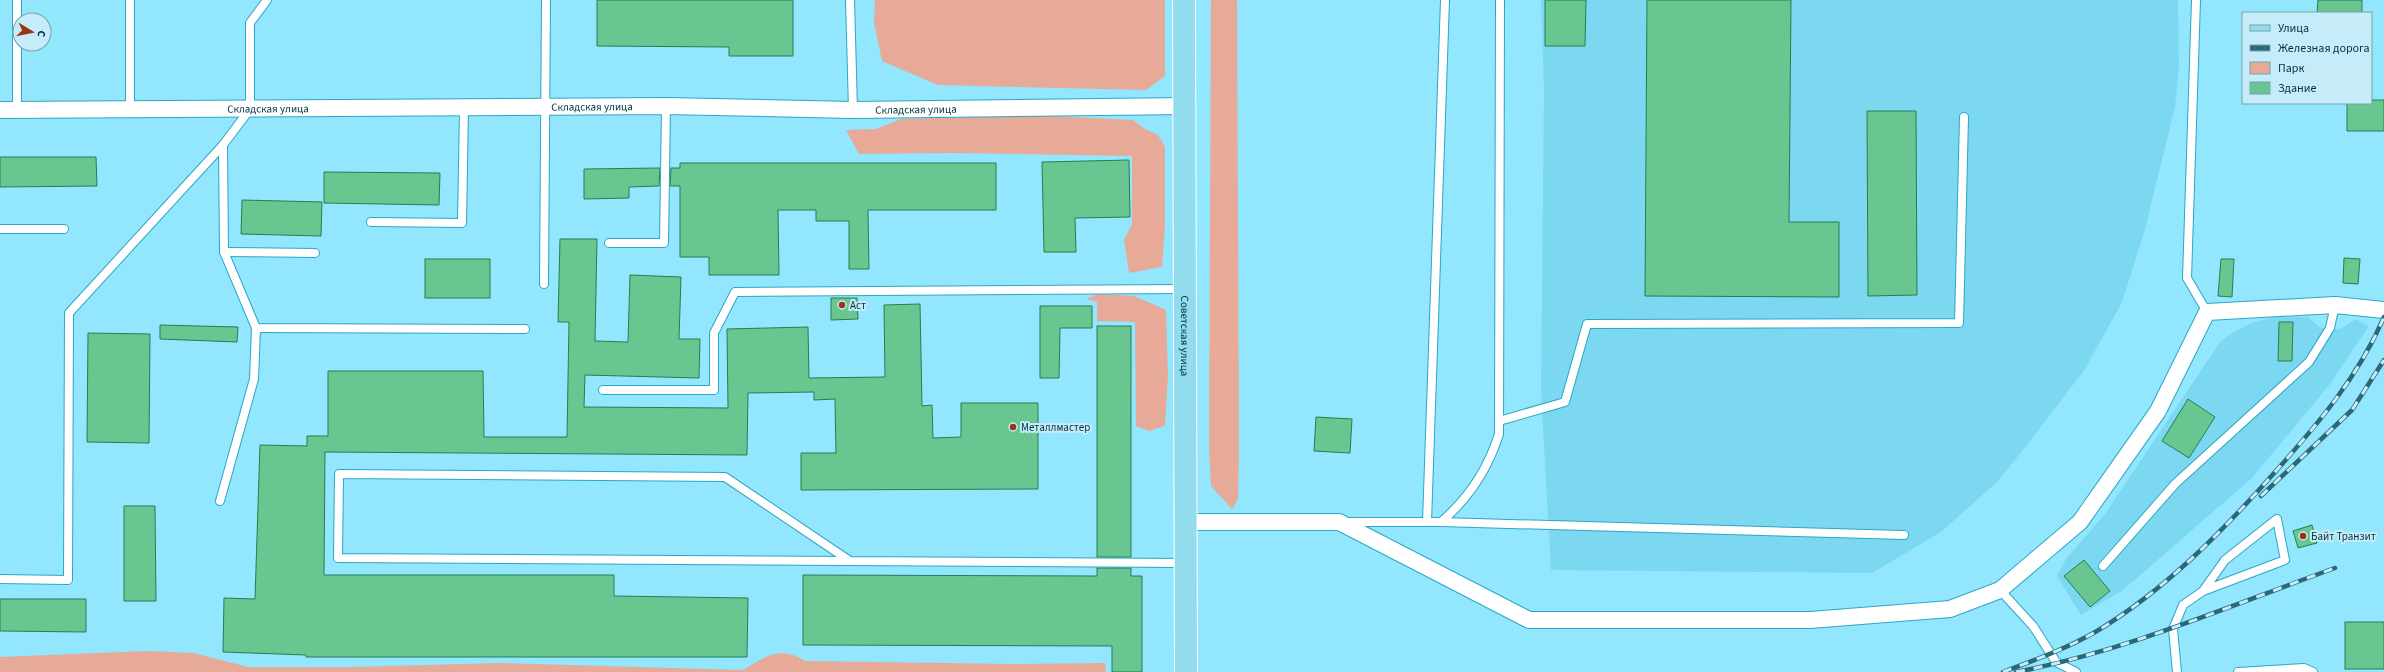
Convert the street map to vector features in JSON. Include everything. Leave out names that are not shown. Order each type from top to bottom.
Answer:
[{"type":"main road","name":"Советская улица","points":[[1184,0],[1187,522],[1186,672]]},
{"type":"street","name":"Складская улица","points":[[0,110],[545,106],[666,106],[853,110],[1185,106]]},
{"type":"street","points":[[1187,522],[1339,522],[1529,620],[1810,620],[1950,609],[2000,590],[2080,522],[2158,411],[2207,312],[2335,305],[2384,310]]},
{"type":"lane","points":[[17,0],[17,110]]},
{"type":"lane","points":[[130,0],[130,110]]},
{"type":"lane","points":[[0,579],[68,580],[69,313],[223,145],[250,109],[250,23],[267,0]]},
{"type":"lane","points":[[544,284],[546,0]]},
{"type":"lane","points":[[850,0],[853,110]]},
{"type":"lane","points":[[1427,522],[1445,0]]},
{"type":"lane","points":[[1441,522],[1454,511],[1475,486],[1492,456],[1499,434],[1500,0]]},
{"type":"lane","points":[[2196,0],[2187,278],[2207,312]]},
{"type":"lane","points":[[609,243],[664,243],[666,106]]},
{"type":"lane","points":[[371,222],[462,223],[464,107]]},
{"type":"lane","points":[[1499,421],[1565,402],[1587,324],[1959,323],[1964,117]]},
{"type":"lane","points":[[220,501],[254,379],[256,328],[224,252],[223,145]]},
{"type":"lane","points":[[0,229],[64,229]]},
{"type":"lane","points":[[224,252],[315,253]]},
{"type":"lane","points":[[603,390],[714,390],[714,333],[735,292],[1185,289]]},
{"type":"lane","points":[[2103,566],[2176,484],[2309,362],[2330,328],[2335,305]]},
{"type":"lane","points":[[256,328],[525,328]]},
{"type":"lane","points":[[850,561],[725,477],[339,474],[338,558],[1186,563]]},
{"type":"lane","points":[[2178,672],[2173,629],[2183,605],[2203,591],[2286,560],[2277,519],[2225,560],[2203,591]]},
{"type":"lane","points":[[1339,522],[1441,522],[1904,535]]},
{"type":"lane","points":[[2000,590],[2033,626],[2056,662],[2076,672]]},
{"type":"lane","points":[[2238,672],[2304,668],[2313,672]]},
{"type":"shaded area","points":[[1541,0],[2178,0],[2179,66],[2175,107],[2144,233],[2122,302],[2085,369],[2034,436],[1998,481],[1941,532],[1872,573],[1551,570],[1541,392],[1544,90]]},
{"type":"shaded area","points":[[2275,317],[2308,317],[2321,328],[2340,329],[2355,319],[2369,326],[2330,384],[2252,478],[2123,590],[2081,615],[2057,576],[2066,559],[2105,514],[2220,342],[2233,332],[2254,322]]},
{"type":"green space","points":[[875,0],[1165,0],[1165,76],[1146,90],[938,85],[882,61],[874,23]]},
{"type":"green space","points":[[1211,0],[1237,0],[1239,447],[1238,499],[1232,509],[1211,486],[1209,447]]},
{"type":"green space","points":[[1032,115],[1133,120],[1145,129],[1158,135],[1165,147],[1165,226],[1162,267],[1129,273],[1124,240],[1132,224],[1132,156],[952,153],[859,154],[846,130],[876,129],[901,119]]},
{"type":"green space","points":[[1098,294],[1134,296],[1166,310],[1168,376],[1165,426],[1149,431],[1136,426],[1135,322],[1097,321],[1097,302],[1086,299]]},
{"type":"green space","points":[[147,651],[194,653],[248,667],[352,667],[499,663],[743,670],[766,657],[780,653],[796,656],[805,661],[1013,664],[1105,663],[1106,672],[0,672],[0,657]]},
{"type":"building","points":[[597,0],[793,0],[793,56],[729,56],[729,47],[597,46]]},
{"type":"building","points":[[1545,0],[1586,0],[1585,46],[1545,46]]},
{"type":"building","points":[[1647,0],[1791,0],[1789,222],[1839,222],[1839,297],[1645,296]]},
{"type":"building","points":[[2318,0],[2362,0],[2362,12],[2317,12]]},
{"type":"building","points":[[2372,100],[2384,100],[2384,131],[2347,131],[2347,104],[2372,104]]},
{"type":"building","points":[[1867,111],[1916,111],[1917,295],[1868,296]]},
{"type":"building","points":[[0,157],[96,157],[97,186],[0,187]]},
{"type":"building","points":[[1129,160],[1130,217],[1075,218],[1076,252],[1044,252],[1042,162]]},
{"type":"building","points":[[680,163],[996,163],[996,210],[868,210],[869,269],[849,269],[849,221],[816,221],[816,210],[778,210],[779,275],[709,275],[709,257],[680,257],[680,186],[670,186],[671,168],[680,168]]},
{"type":"building","points":[[660,168],[659,186],[629,187],[629,198],[584,199],[584,169]]},
{"type":"building","points":[[324,172],[440,173],[439,205],[324,203]]},
{"type":"building","points":[[242,200],[322,202],[321,236],[241,234]]},
{"type":"building","points":[[560,239],[597,239],[595,341],[628,342],[630,275],[681,277],[679,339],[700,339],[699,378],[585,375],[584,407],[728,408],[727,329],[808,327],[809,378],[885,377],[884,305],[920,304],[922,406],[932,405],[933,438],[961,437],[961,403],[1038,403],[1038,489],[801,490],[801,453],[836,453],[835,399],[814,400],[814,392],[748,393],[747,455],[325,452],[324,575],[614,575],[614,596],[748,598],[747,657],[306,657],[306,655],[223,652],[224,598],[255,599],[260,445],[307,446],[307,436],[328,436],[328,371],[483,371],[484,437],[567,437],[569,322],[558,322]]},
{"type":"building","points":[[2344,258],[2360,259],[2358,284],[2343,283]]},
{"type":"building","points":[[425,259],[490,259],[490,298],[425,298]]},
{"type":"building","points":[[2221,259],[2234,259],[2232,297],[2218,296]]},
{"type":"building","points":[[831,298],[857,298],[858,319],[831,320]]},
{"type":"building","points":[[1040,306],[1092,306],[1092,328],[1060,328],[1059,378],[1040,378]]},
{"type":"building","points":[[2279,322],[2293,322],[2292,361],[2278,361]]},
{"type":"building","points":[[160,325],[238,327],[237,342],[160,339]]},
{"type":"building","points":[[1097,326],[1131,326],[1131,557],[1097,557]]},
{"type":"building","points":[[88,333],[150,334],[149,443],[87,442]]},
{"type":"building","points":[[2188,399],[2215,417],[2189,458],[2162,441]]},
{"type":"building","points":[[1316,417],[1352,419],[1350,453],[1314,451]]},
{"type":"building","points":[[124,506],[155,506],[156,601],[124,601]]},
{"type":"building","points":[[2312,525],[2317,543],[2298,548],[2293,531]]},
{"type":"building","points":[[2084,560],[2110,591],[2090,607],[2064,576]]},
{"type":"building","points":[[1097,568],[1131,568],[1131,576],[1142,576],[1142,672],[1112,672],[1112,646],[803,645],[803,575],[1097,576]]},
{"type":"building","points":[[0,599],[86,599],[86,632],[0,631]]},
{"type":"building","points":[[2345,622],[2384,622],[2384,669],[2345,669]]},
{"type":"railway","points":[[2003,672],[2063,648],[2097,631],[2146,597],[2192,558],[2235,516],[2321,418],[2350,380],[2374,339],[2384,317]]},
{"type":"railway","points":[[2261,496],[2352,410],[2384,360]]},
{"type":"railway","points":[[2016,672],[2057,663],[2137,640],[2335,568]]},
{"type":"place","name":"Аст","points":[[842,305]]},
{"type":"place","name":"Металлмастер","points":[[1013,427]]},
{"type":"place","name":"Байт Транзит","points":[[2303,536]]}]
